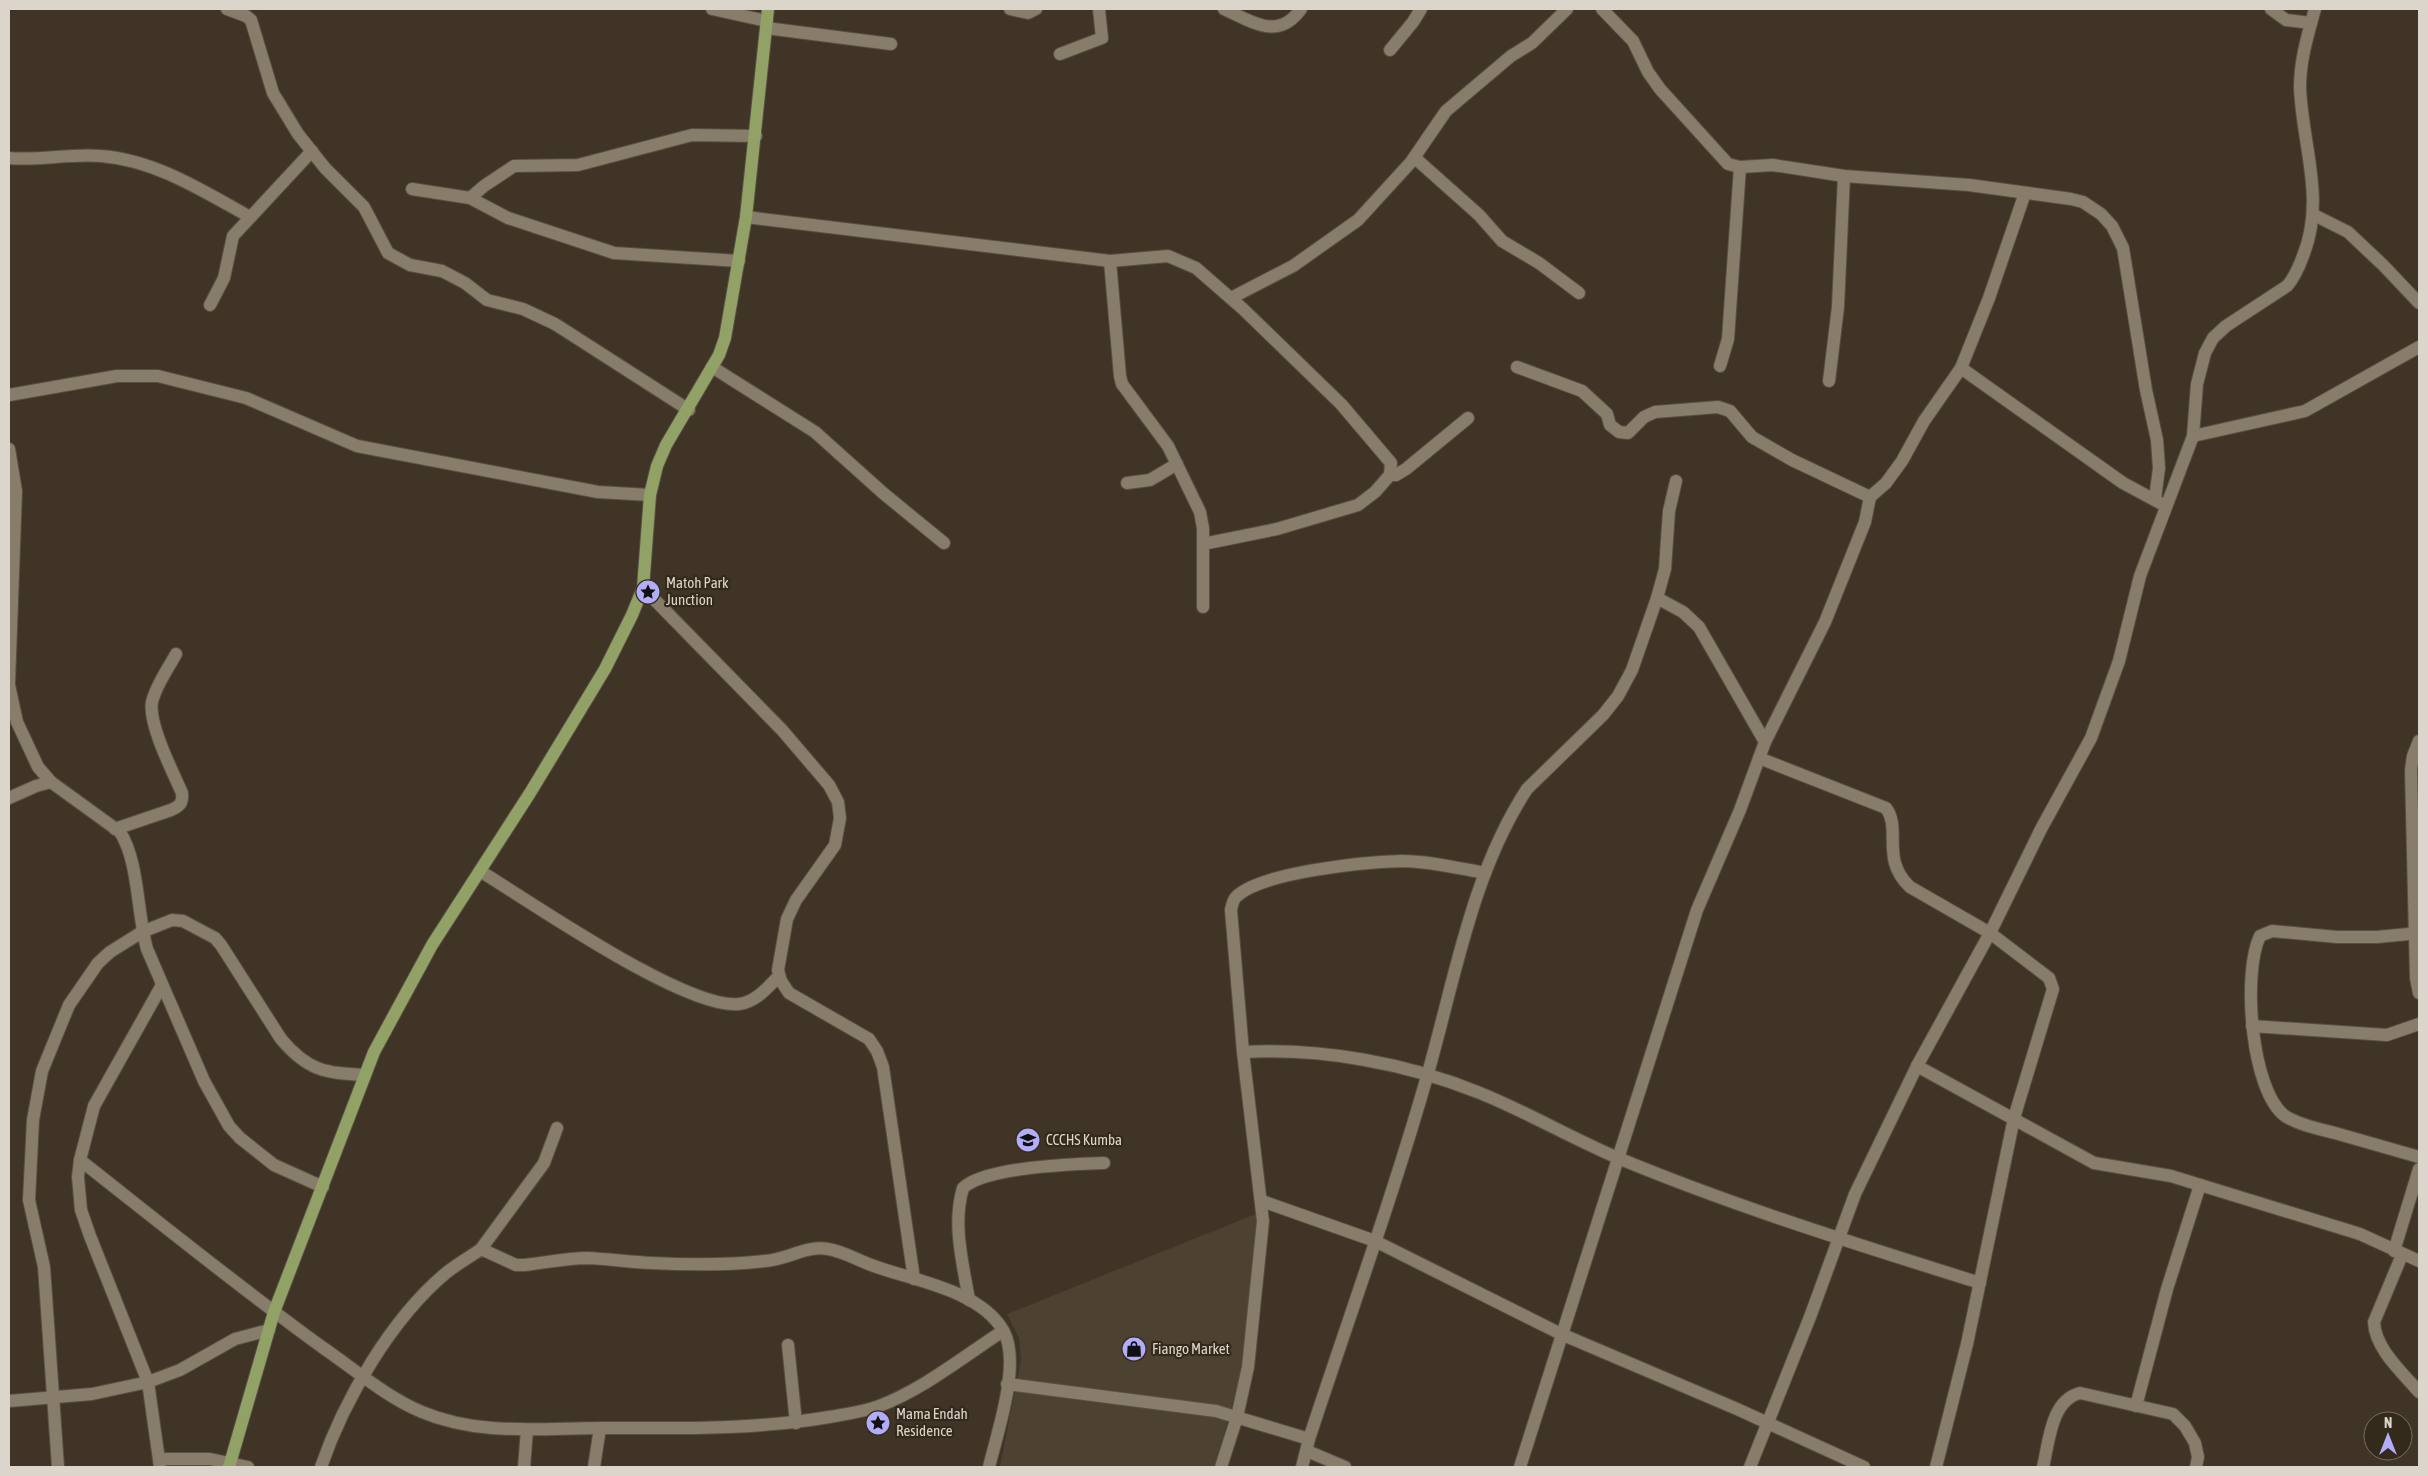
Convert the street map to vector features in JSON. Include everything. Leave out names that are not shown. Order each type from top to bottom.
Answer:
[{"type":"main road","points":[[230,1465],[274,1312],[374,1052],[432,944],[530,794],[605,669],[643,588],[650,496],[657,466],[666,445],[712,367],[725,338],[746,217],[767,19]]},
{"type":"street","points":[[226,9],[246,16],[251,20],[268,84],[298,134],[330,174],[364,207],[388,253],[410,265],[442,271],[464,283],[487,300],[523,309],[555,324],[688,410]]},
{"type":"street","points":[[712,9],[891,44]]},
{"type":"street","points":[[1010,9],[1028,13],[1036,9]]},
{"type":"street","points":[[1060,54],[1102,38],[1099,9]]},
{"type":"street","points":[[1224,9],[1256,24],[1268,27],[1289,23],[1301,9]]},
{"type":"street","points":[[1390,50],[1421,9]]},
{"type":"street","points":[[1231,298],[1277,276],[1349,228],[1415,158],[1446,111],[1511,56],[1532,44],[1567,9]]},
{"type":"street","points":[[1602,9],[1630,37],[1648,72],[1722,160],[1740,167],[1772,165],[1844,176],[1969,185],[2083,202],[2101,214],[2112,226],[2123,248],[2146,390],[2157,440],[2161,503]]},
{"type":"street","points":[[2271,9],[2286,20],[2311,23]]},
{"type":"street","points":[[1750,1467],[1810,1317],[1837,1238],[1855,1194],[1917,1066],[1990,933],[2041,829],[2092,738],[2119,661],[2140,576],[2161,503],[2193,436],[2197,384],[2205,353],[2213,338],[2226,326],[2273,296],[2295,277],[2308,243],[2314,216],[2313,180],[2300,89],[2306,41],[2315,9]]},
{"type":"street","points":[[470,198],[514,166],[578,165],[692,135],[756,136]]},
{"type":"street","points":[[210,305],[224,278],[233,236],[312,151]]},
{"type":"street","points":[[9,158],[41,159],[100,156],[144,164],[193,185],[250,217]]},
{"type":"street","points":[[1415,158],[1479,215],[1502,241],[1539,263],[1579,293]]},
{"type":"street","points":[[1720,366],[1728,339],[1740,167]]},
{"type":"street","points":[[1829,381],[1838,308],[1844,176]]},
{"type":"street","points":[[412,189],[470,198],[508,218],[614,252],[739,261]]},
{"type":"street","points":[[1520,1467],[1696,910],[1740,810],[1765,742],[1825,622],[1864,522],[1870,497],[1886,484],[1902,461],[1924,421],[1962,368],[1989,298],[2025,193]]},
{"type":"street","points":[[2314,216],[2348,232],[2419,303]]},
{"type":"street","points":[[746,217],[1110,261],[1168,256],[1196,268],[1231,298],[1341,404],[1392,463],[1390,475],[1375,492],[1358,505],[1345,511],[1277,529],[1203,544]]},
{"type":"street","points":[[1110,261],[1122,384],[1150,420],[1177,464],[1200,512],[1203,544],[1202,607]]},
{"type":"street","points":[[2193,436],[2305,411],[2419,347]]},
{"type":"street","points":[[712,367],[815,432],[883,493],[944,543]]},
{"type":"street","points":[[1517,367],[1582,391],[1607,414],[1610,425],[1619,432],[1628,433],[1644,418],[1655,412],[1718,407],[1730,411],[1752,437],[1760,442],[1792,460],[1870,497]]},
{"type":"street","points":[[1962,368],[2123,484],[2161,503]]},
{"type":"street","points":[[9,395],[117,376],[158,376],[246,398],[356,446],[598,492],[650,496]]},
{"type":"street","points":[[1390,475],[1396,475],[1406,469],[1468,418]]},
{"type":"street","points":[[9,449],[16,491],[9,684],[12,716],[38,767],[51,782],[115,829],[125,840],[130,854],[142,932],[162,985],[204,1081],[228,1126],[274,1166],[323,1187]]},
{"type":"street","points":[[1127,483],[1150,480],[1177,464]]},
{"type":"street","points":[[1302,1467],[1428,1074],[1485,873],[1518,803],[1527,789],[1603,715],[1618,696],[1636,661],[1657,598],[1666,557],[1670,512],[1676,481]]},
{"type":"street","points":[[480,871],[640,970],[714,1002],[728,1004],[750,1001],[761,994],[778,976],[781,945],[787,919],[796,900],[835,845],[840,818],[838,802],[829,785],[782,730],[643,588]]},
{"type":"street","points":[[1657,598],[1683,612],[1699,626],[1765,742]]},
{"type":"street","points":[[115,829],[171,810],[179,806],[182,801],[182,793],[154,722],[152,710],[159,686],[176,654]]},
{"type":"street","points":[[2419,741],[2412,763],[2415,795],[2418,933],[2416,978],[2419,993]]},
{"type":"street","points":[[1759,758],[1886,808],[1890,814],[1892,853],[1899,878],[1910,887],[1990,933],[2049,978],[2053,990],[2014,1118],[1980,1282],[1936,1467]]},
{"type":"street","points":[[9,798],[36,786],[51,782]]},
{"type":"street","points":[[1221,1467],[1237,1417],[1248,1367],[1263,1221],[1243,1052],[1231,910],[1236,896],[1261,883],[1288,875],[1370,863],[1402,861],[1427,863],[1485,873]]},
{"type":"street","points":[[58,1467],[42,1258],[29,1200],[33,1120],[39,1082],[69,1005],[98,964],[110,952],[142,932],[172,920],[183,921],[215,938],[292,1052],[309,1066],[323,1072],[365,1075]]},
{"type":"street","points":[[2418,933],[2377,938],[2272,931],[2260,936],[2254,949],[2249,992],[2252,1026],[2267,1090],[2275,1106],[2286,1117],[2313,1127],[2419,1157]]},
{"type":"street","points":[[778,976],[789,993],[868,1039],[878,1051],[887,1094],[914,1279]]},
{"type":"street","points":[[162,985],[94,1106],[80,1160],[81,1210],[148,1382],[160,1463],[190,1457],[248,1467]]},
{"type":"street","points":[[2252,1026],[2387,1035],[2419,1024]]},
{"type":"street","points":[[1243,1052],[1291,1051],[1330,1055],[1428,1074],[1482,1094],[1618,1157],[1837,1238],[1980,1282]]},
{"type":"street","points":[[1917,1066],[2094,1163],[2171,1176],[2360,1234],[2419,1262]]},
{"type":"street","points":[[321,1467],[334,1430],[352,1395],[404,1317],[446,1273],[481,1249],[544,1164],[557,1128]]},
{"type":"street","points":[[80,1160],[274,1312],[365,1377],[419,1411],[450,1422],[482,1428],[528,1430],[600,1428],[692,1429],[796,1423],[856,1412],[908,1393],[1004,1331]]},
{"type":"street","points":[[969,1300],[959,1235],[959,1203],[963,1188],[980,1178],[1046,1167],[1104,1163]]},
{"type":"street","points":[[2419,1169],[2398,1253],[2374,1322],[2375,1332],[2380,1344],[2419,1392]]},
{"type":"street","points":[[2136,1406],[2167,1289],[2200,1185]]},
{"type":"street","points":[[1262,1201],[1376,1240],[1561,1334],[1864,1467]]},
{"type":"street","points":[[481,1249],[516,1265],[588,1258],[672,1264],[764,1262],[778,1260],[807,1250],[829,1249],[874,1266],[949,1290],[983,1308],[1004,1331],[1009,1343],[1010,1358],[1007,1384],[989,1467]]},
{"type":"street","points":[[9,1401],[92,1394],[148,1382],[180,1370],[235,1339],[269,1330]]},
{"type":"street","points":[[788,1345],[796,1423]]},
{"type":"street","points":[[1007,1384],[1205,1409],[1237,1417],[1308,1445],[1345,1467]]},
{"type":"street","points":[[2043,1467],[2055,1417],[2063,1402],[2071,1395],[2080,1393],[2173,1414],[2185,1426],[2195,1442],[2198,1457],[2196,1467]]},
{"type":"street","points":[[594,1467],[600,1428]]},
{"type":"street","points":[[524,1467],[528,1430]]},
{"type":"shaded area","name":"Fiango Market","points":[[1261,1212],[1246,1359],[1214,1467],[1000,1467],[1021,1360],[1019,1338],[1007,1314]]},
{"type":"place","name":"Matoh Park Junction","points":[[648,592]]},
{"type":"place","name":"CCCHS Kumba","points":[[1028,1140]]},
{"type":"place","name":"Fiango Market","points":[[1134,1349]]},
{"type":"place","name":"Mama Endah Residence","points":[[878,1423]]}]
